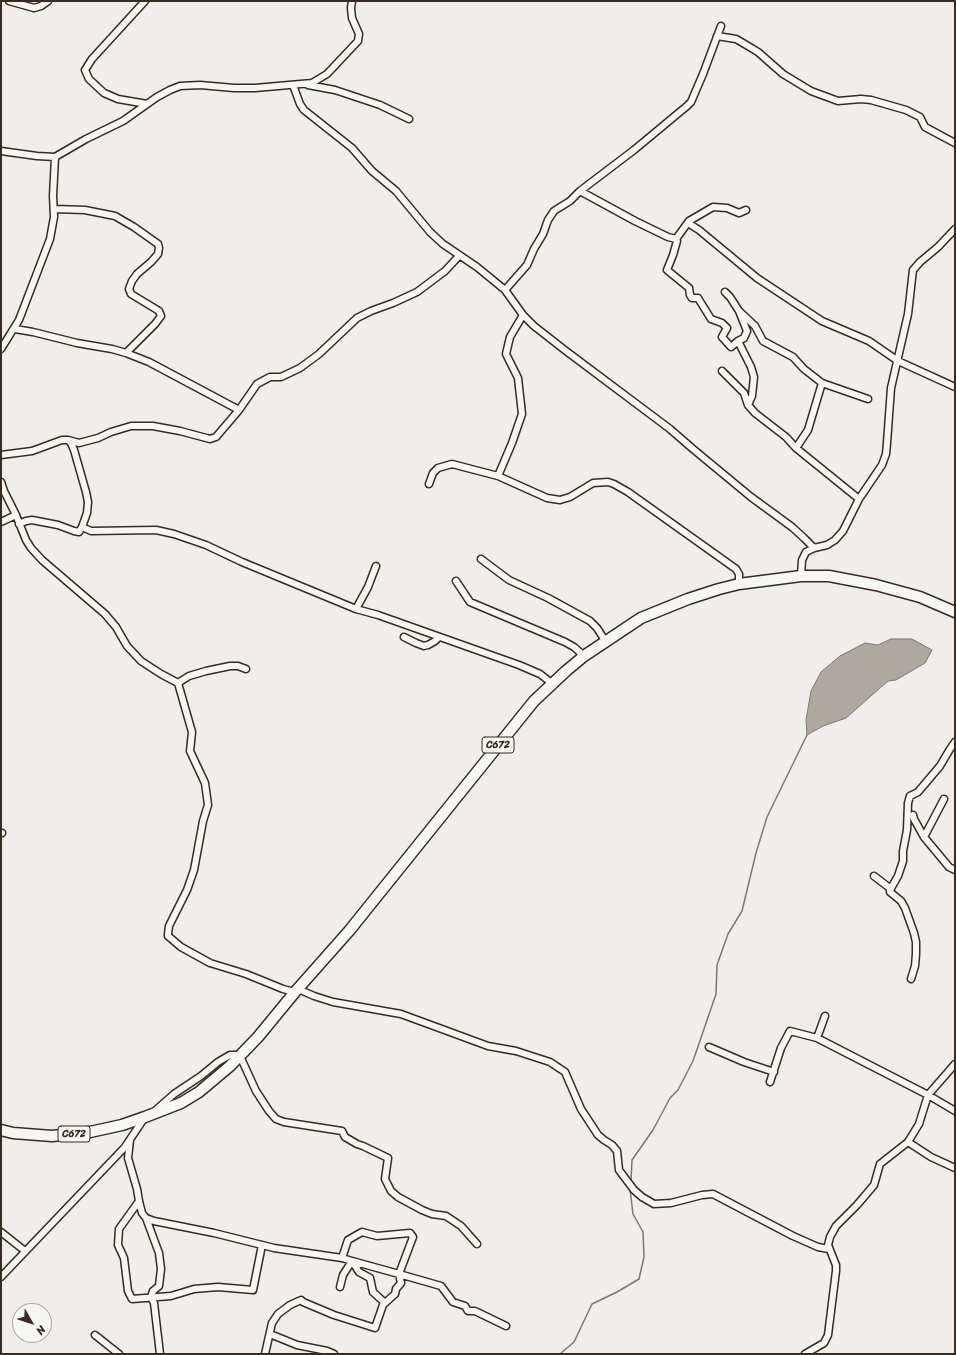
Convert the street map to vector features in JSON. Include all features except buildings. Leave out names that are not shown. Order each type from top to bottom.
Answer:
[{"type":"main road","name":"C672","points":[[1,1130],[52,1136],[100,1130],[122,1125],[148,1116],[181,1103],[199,1092],[230,1066],[349,932],[534,701],[584,656],[641,618],[688,599],[739,584],[801,576],[829,576],[876,585],[920,597],[955,612]]},
{"type":"street","points":[[9,1],[34,8],[41,6],[48,1]]},
{"type":"street","points":[[145,1],[92,58],[85,70],[89,79],[104,93],[118,98],[147,104]]},
{"type":"street","points":[[304,85],[312,83],[327,74],[358,41],[360,34],[352,18],[352,1]]},
{"type":"street","points":[[505,290],[527,265],[552,214],[687,106],[696,92],[721,26]]},
{"type":"street","points":[[717,36],[736,39],[743,43],[758,52],[783,74],[811,91],[838,101],[861,99],[871,100],[906,110],[920,117],[925,127],[955,143]]},
{"type":"street","points":[[1,151],[26,155],[55,157],[86,139],[124,121],[147,104],[170,90],[188,85],[234,88],[304,85],[335,90],[380,105],[409,119]]},
{"type":"street","points":[[292,85],[304,110],[344,141],[372,170],[401,196],[430,232],[442,244],[477,267],[505,290],[523,315],[534,326],[670,429],[751,497],[792,527],[814,548]]},
{"type":"street","points":[[1,349],[14,329],[50,239],[54,209],[53,196],[55,157]]},
{"type":"street","points":[[580,191],[635,221],[668,237],[676,239]]},
{"type":"street","points":[[725,292],[739,311],[747,331],[744,338],[731,347],[722,337],[727,328],[722,323],[711,319],[698,298],[692,298],[689,288],[667,270],[673,255],[677,241],[676,239],[688,223],[713,207],[726,208],[739,213],[746,210]]},
{"type":"street","points":[[54,209],[85,210],[115,216],[158,244],[158,254],[137,274],[129,289],[131,294],[159,311],[161,316],[126,353]]},
{"type":"street","points":[[688,223],[699,230],[757,278],[822,321],[869,341],[898,361],[955,387]]},
{"type":"street","points":[[801,576],[802,560],[806,552],[814,548],[827,545],[838,537],[848,523],[859,499],[882,466],[886,454],[891,388],[898,361],[910,299],[913,270],[938,247],[955,228]]},
{"type":"street","points":[[1,455],[32,451],[62,440],[79,443],[131,426],[153,426],[210,438],[216,437],[239,410],[257,384],[270,377],[281,377],[300,368],[358,318],[367,312],[393,303],[416,292],[445,271],[459,256]]},
{"type":"street","points":[[739,311],[755,326],[763,341],[793,357],[804,369],[822,383],[868,399]]},
{"type":"street","points":[[498,476],[522,414],[518,378],[506,354],[510,337],[523,315]]},
{"type":"street","points":[[14,329],[126,353],[149,362],[239,410]]},
{"type":"street","points":[[738,341],[751,367],[754,377],[752,396],[748,405]]},
{"type":"street","points":[[722,371],[744,393],[748,405],[754,413],[786,437],[796,448],[859,499]]},
{"type":"street","points":[[796,448],[808,430],[822,383]]},
{"type":"street","points":[[19,524],[32,520],[58,525],[77,532],[80,531],[87,513],[87,497],[74,450],[71,442],[68,440]]},
{"type":"street","points":[[428,484],[433,473],[438,468],[452,464],[498,476],[547,498],[560,500],[570,497],[593,483],[608,482],[628,492],[736,569],[739,584]]},
{"type":"street","points":[[1,482],[16,515],[23,536],[31,548],[55,572],[105,614],[135,655],[153,670],[178,683],[192,732],[190,751],[206,783],[208,805],[203,821],[194,870],[187,890],[168,928],[168,936],[181,947],[210,962],[246,974],[283,989],[297,990],[333,1002],[402,1014],[488,1046],[516,1051],[550,1062],[565,1072],[573,1092],[598,1135],[612,1145],[617,1151],[619,1170],[630,1186],[642,1196],[654,1204],[671,1203],[702,1195],[713,1194],[792,1236],[818,1247],[829,1249]]},
{"type":"street","points":[[1,522],[16,515]]},
{"type":"street","points":[[82,527],[91,532],[156,530],[174,534],[206,545],[242,562],[356,609],[378,615],[534,671],[549,681],[551,685]]},
{"type":"street","points":[[481,559],[509,580],[548,598],[590,621],[597,628],[606,642]]},
{"type":"street","points":[[356,609],[368,587],[376,566]]},
{"type":"street","points":[[456,581],[470,602],[565,642],[574,647],[584,656]]},
{"type":"street","points":[[404,637],[424,646],[435,642],[438,637]]},
{"type":"street","points":[[178,683],[189,676],[230,666],[238,666],[246,669]]},
{"type":"street","points":[[891,889],[898,876],[903,861],[903,851],[907,830],[908,803],[910,796],[918,792],[940,766],[955,742]]},
{"type":"street","points":[[924,837],[944,799]]},
{"type":"street","points":[[913,815],[924,837],[949,867],[955,870]]},
{"type":"street","points":[[874,876],[891,889],[890,892],[901,901],[914,933],[916,954],[915,966],[911,979]]},
{"type":"street","points":[[817,1038],[825,1016]]},
{"type":"street","points":[[770,1082],[780,1048],[790,1030],[817,1038],[928,1095],[955,1111]]},
{"type":"street","points":[[709,1047],[774,1072]]},
{"type":"street","points":[[240,1055],[256,1092],[276,1119],[284,1122],[342,1131],[345,1137],[388,1158],[385,1179],[391,1191],[398,1197],[422,1210],[432,1214],[446,1216],[461,1226],[477,1244]]},
{"type":"street","points":[[805,1354],[824,1343],[828,1335],[836,1271],[836,1265],[829,1249],[829,1241],[836,1226],[874,1185],[880,1164],[908,1142],[919,1124],[931,1090],[955,1064]]},
{"type":"street","points":[[1,1277],[68,1208],[130,1140],[148,1116]]},
{"type":"street","points":[[130,1140],[128,1158],[142,1213],[146,1218],[159,1253],[161,1269],[159,1286],[153,1292],[151,1297]]},
{"type":"street","points":[[908,1142],[931,1157],[955,1168]]},
{"type":"street","points":[[139,1201],[119,1229],[118,1245],[124,1258],[128,1291],[132,1299],[171,1296],[194,1289],[218,1287],[253,1290],[262,1245]]},
{"type":"street","points":[[146,1218],[274,1248],[342,1258],[441,1286],[453,1302],[465,1306],[468,1311],[475,1311],[506,1326]]},
{"type":"street","points":[[1,1232],[25,1251]]},
{"type":"street","points":[[265,1354],[272,1323],[278,1314],[290,1305],[301,1300],[334,1315],[374,1328],[384,1302],[385,1303],[395,1294],[396,1289],[401,1283],[399,1274],[413,1237],[410,1233],[377,1236],[362,1232],[348,1240],[342,1258]]},
{"type":"street","points":[[340,1287],[343,1275],[352,1261]]},
{"type":"street","points":[[352,1261],[360,1272],[370,1278],[374,1292],[384,1302]]},
{"type":"street","points":[[151,1297],[154,1303],[160,1354]]},
{"type":"street","points":[[270,1334],[297,1345],[327,1351],[334,1354]]},
{"type":"street","points":[[95,1335],[119,1354]]},
{"type":"shaded area","points":[[891,639],[912,639],[932,650],[925,663],[896,680],[888,681],[846,718],[823,726],[807,735],[806,720],[811,691],[821,672],[840,656],[865,643],[878,645]]},
{"type":"waterway","points":[[631,1181],[632,1160],[653,1130],[670,1098],[678,1090],[693,1061],[716,994],[717,965],[728,934],[742,911],[756,853],[767,817],[807,735]]},
{"type":"waterway","points":[[560,1354],[574,1342],[592,1304],[639,1279],[644,1257],[643,1232],[633,1214],[630,1189]]}]
